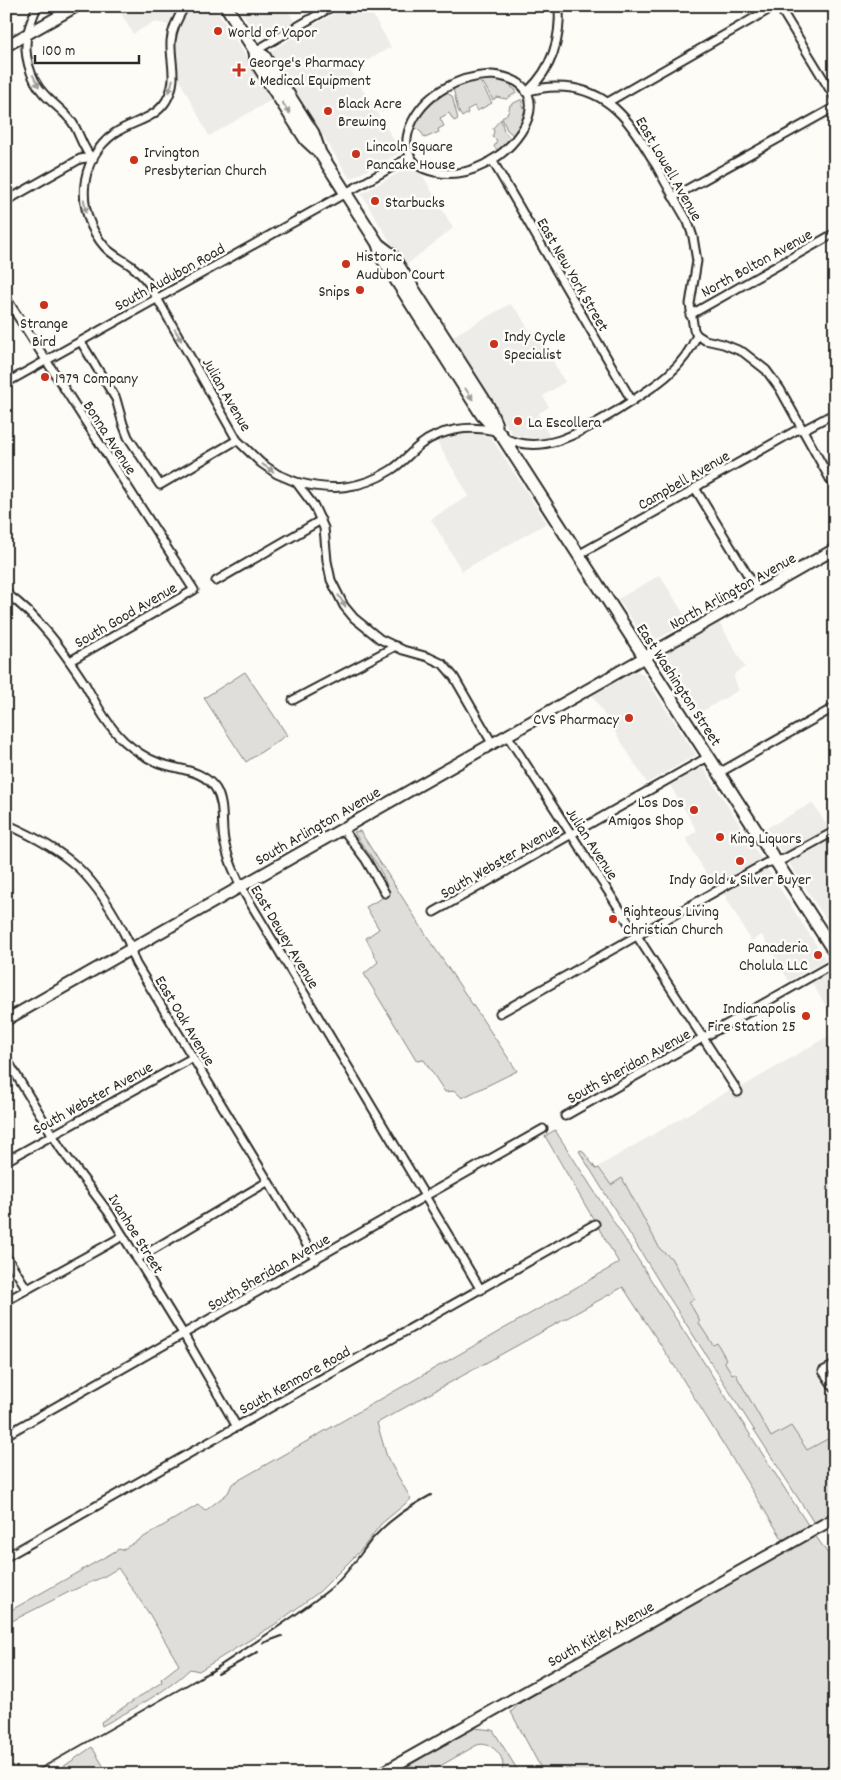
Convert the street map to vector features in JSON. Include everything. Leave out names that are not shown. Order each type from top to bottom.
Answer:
[{"type":"main road","points":[[6,46],[77,6]]},
{"type":"main road","name":"East Washington Street","points":[[226,6],[255,51],[256,62],[259,67],[306,140],[320,153],[346,193],[378,244],[382,258],[396,281],[482,415],[500,434],[835,953]]},
{"type":"main road","name":"North Arlington Avenue","points":[[644,657],[835,549]]},
{"type":"main road","name":"South Arlington Avenue","points":[[6,1020],[644,657]]},
{"type":"main road","name":"South Kitley Avenue","points":[[380,1774],[835,1518]]},
{"type":"street","points":[[37,6],[27,34],[27,56],[33,78],[44,94],[74,125],[92,159]]},
{"type":"street","points":[[92,159],[109,138],[125,127],[151,115],[167,99],[172,87],[174,74],[171,52],[173,32],[185,6]]},
{"type":"street","points":[[255,51],[333,6]]},
{"type":"street","points":[[526,92],[544,73],[554,53],[560,31],[559,6]]},
{"type":"street","points":[[608,102],[775,6]]},
{"type":"street","points":[[779,6],[835,98]]},
{"type":"street","points":[[492,75],[514,81],[522,86],[526,92],[530,111],[525,126],[512,144],[492,160],[473,170],[445,174],[421,167],[410,157],[407,141],[415,117],[429,100],[446,87],[469,78],[492,75]]},
{"type":"street","name":"East Lowell Avenue","points":[[526,92],[543,88],[569,88],[585,92],[608,102],[633,127],[689,225],[696,246],[697,263],[690,301],[690,315]]},
{"type":"street","points":[[673,197],[835,107]]},
{"type":"street","name":"South Audubon Road","points":[[6,383],[410,157]]},
{"type":"street","points":[[6,201],[80,159],[92,159]]},
{"type":"street","name":"Julian Avenue","points":[[92,159],[86,173],[84,193],[86,212],[90,225],[105,247],[140,273],[157,299],[237,440],[261,463],[277,474],[296,482],[314,506],[325,534],[331,580],[340,600],[363,627],[380,639],[437,661],[448,669],[492,743]]},
{"type":"street","name":"East New York Street","points":[[492,160],[632,401]]},
{"type":"street","name":"North Bolton Avenue","points":[[690,315],[835,233]]},
{"type":"street","name":"Bonna Avenue","points":[[6,298],[194,590]]},
{"type":"street","points":[[690,315],[692,326],[697,335],[704,340],[738,349],[763,367],[776,383],[835,488]]},
{"type":"street","points":[[296,482],[325,488],[341,488],[360,484],[391,470],[421,444],[441,433],[460,429],[485,429],[511,440],[525,443],[541,444],[558,441],[582,432],[659,384],[674,371],[688,353],[697,335]]},
{"type":"street","points":[[81,342],[116,399],[128,437],[160,485],[237,440]]},
{"type":"street","name":"Campbell Avenue","points":[[578,555],[794,431],[802,430],[835,412]]},
{"type":"street","points":[[695,488],[758,592]]},
{"type":"street","points":[[216,581],[321,520]]},
{"type":"street","name":"South Good Avenue","points":[[70,661],[194,590]]},
{"type":"street","name":"East Dewey Avenue","points":[[6,592],[39,620],[59,645],[110,724],[125,742],[155,761],[196,772],[214,786],[222,804],[223,836],[226,852],[240,886],[481,1290]]},
{"type":"street","points":[[293,700],[396,646]]},
{"type":"street","points":[[719,773],[835,707]]},
{"type":"street","name":"Julian Avenue","points":[[507,735],[738,1092]]},
{"type":"street","name":"South Webster Avenue","points":[[434,912],[708,757]]},
{"type":"street","name":"East Oak Avenue","points":[[6,824],[53,847],[84,871],[103,898],[128,941],[136,964],[192,1058],[316,1260]]},
{"type":"street","points":[[342,828],[366,860],[385,893]]},
{"type":"street","points":[[500,1013],[766,863],[784,859],[835,831]]},
{"type":"street","name":"South Sheridan Avenue","points":[[565,1116],[835,963]]},
{"type":"street","name":"Ivanhoe Street","points":[[6,1058],[53,1135],[103,1203],[184,1335],[237,1427]]},
{"type":"street","name":"South Webster Avenue","points":[[6,1162],[192,1058]]},
{"type":"street","name":"South Sheridan Avenue","points":[[6,1435],[543,1129]]},
{"type":"street","points":[[137,1259],[267,1182]]},
{"type":"street","name":"South Kenmore Road","points":[[9,1556],[596,1224]]},
{"type":"street","points":[[6,1301],[123,1236]]},
{"type":"street","points":[[6,1256],[26,1289]]},
{"type":"street","points":[[835,1365],[824,1371],[835,1390]]},
{"type":"street","points":[[6,1546],[9,1556]]},
{"type":"shaded area","points":[[117,6],[179,6],[170,25],[154,22],[133,34]]},
{"type":"shaded area","points":[[190,6],[214,6],[273,99],[209,136],[177,75],[174,41],[180,21]]},
{"type":"shaded area","points":[[238,6],[286,6],[294,21],[259,40]]},
{"type":"shaded area","points":[[347,6],[368,6],[391,47],[351,71],[399,148],[400,153],[350,179],[270,51]]},
{"type":"shaded area","points":[[484,79],[499,80],[512,84],[511,87],[516,90],[516,93],[506,99],[497,97],[493,100],[482,81]]},
{"type":"shaded area","points":[[477,80],[481,83],[492,103],[477,111],[474,106],[467,110],[468,113],[462,117],[458,110],[453,88]]},
{"type":"shaded area","points":[[445,92],[452,96],[458,119],[454,121],[449,113],[440,118],[444,126],[438,129],[439,132],[425,138],[414,127],[422,113]]},
{"type":"shaded area","points":[[522,100],[522,107],[525,108],[520,126],[513,135],[507,130],[502,118],[508,113],[510,105]]},
{"type":"shaded area","points":[[501,119],[504,131],[511,139],[498,150],[494,147],[497,140],[492,137],[493,128]]},
{"type":"shaded area","points":[[409,167],[423,176],[453,228],[405,266],[361,194]]},
{"type":"shaded area","points":[[510,304],[519,313],[531,334],[536,332],[565,382],[543,396],[549,407],[538,414],[550,438],[539,439],[513,435],[451,337]]},
{"type":"shaded area","points":[[472,433],[490,436],[547,523],[462,571],[431,519],[469,496],[436,440],[457,434]]},
{"type":"shaded area","points":[[660,575],[689,623],[653,641],[646,640],[618,599]]},
{"type":"shaded area","points":[[719,622],[745,667],[735,673],[734,678],[739,690],[694,716],[659,662],[663,655]]},
{"type":"shaded area","points":[[637,671],[643,674],[696,755],[647,783],[592,695]]},
{"type":"shaded area","points":[[245,672],[287,735],[246,762],[204,698]]},
{"type":"shaded area","points":[[703,767],[762,860],[713,887],[686,838],[697,831],[670,785]]},
{"type":"shaded area","points":[[812,803],[829,828],[783,854],[767,828]]},
{"type":"shaded area","points":[[360,831],[434,947],[517,1071],[462,1098],[455,1091],[445,1092],[424,1060],[417,1061],[364,974],[378,962],[366,938],[379,929],[366,907],[389,894],[383,875],[354,832]]},
{"type":"shaded area","points":[[835,838],[835,933],[789,863]]},
{"type":"shaded area","points":[[766,867],[826,960],[789,981],[762,935],[751,941],[723,892]]},
{"type":"shaded area","points":[[835,971],[835,1021],[812,983]]},
{"type":"shaded area","points":[[835,1032],[835,1360],[818,1370],[835,1399],[835,1435],[807,1450],[803,1445],[771,1437],[735,1374],[732,1375],[717,1343],[713,1345],[698,1322],[689,1301],[693,1298],[671,1258],[660,1249],[622,1179],[611,1185],[599,1166],[735,1087],[737,1090]]},
{"type":"shaded area","points":[[555,1130],[808,1525],[783,1540],[623,1287],[377,1423],[387,1457],[411,1499],[381,1524],[362,1549],[319,1592],[274,1625],[199,1671],[190,1669],[159,1693],[102,1726],[101,1722],[162,1682],[161,1679],[179,1665],[150,1615],[118,1568],[6,1624],[6,1613],[119,1549],[122,1550],[198,1505],[205,1511],[228,1493],[232,1484],[619,1263],[545,1136]]},
{"type":"shaded area","points":[[582,1150],[596,1169],[599,1168],[611,1185],[622,1178],[660,1249],[671,1258],[694,1298],[689,1302],[700,1321],[698,1322],[713,1345],[717,1343],[726,1359],[724,1361],[732,1374],[735,1373],[771,1437],[791,1426],[807,1450],[835,1435],[835,1512],[814,1523],[663,1288],[579,1151]]},
{"type":"shaded area","points":[[811,1535],[815,1535],[835,1564],[835,1774],[573,1774],[569,1768],[558,1774],[544,1774],[511,1712],[521,1702]]},
{"type":"shaded area","points":[[474,1728],[493,1730],[520,1774],[500,1774],[503,1763],[501,1757],[494,1748],[483,1744],[477,1745],[426,1774],[394,1774]]},
{"type":"shaded area","points":[[92,1747],[108,1774],[58,1774],[57,1771]]},
{"type":"railway","points":[[209,1673],[287,1621],[331,1588],[343,1577],[373,1538],[386,1525],[407,1509],[431,1495]]},
{"type":"railway","points":[[263,1643],[282,1636]]},
{"type":"railway","points":[[218,1674],[258,1652]]},
{"type":"railway","points":[[31,1774],[215,1669]]},
{"type":"place","name":"World of Vapor","points":[[218,31]]},
{"type":"place","name":"George's Pharmacy & Medical Equipment","points":[[239,70]]},
{"type":"place","name":"Black Acre Brewing","points":[[328,111]]},
{"type":"place","name":"Lincoln Square Pancake House","points":[[356,154]]},
{"type":"place","name":"Irvington Presbyterian Church","points":[[134,160]]},
{"type":"place","name":"Starbucks","points":[[375,201]]},
{"type":"place","name":"Historic Audubon Court","points":[[346,264]]},
{"type":"place","name":"Snips","points":[[360,290]]},
{"type":"place","name":"Strange Bird","points":[[44,305]]},
{"type":"place","name":"Indy Cycle Specialist","points":[[494,344]]},
{"type":"place","name":"1979 Company","points":[[45,377]]},
{"type":"place","name":"La Escollera","points":[[518,421]]},
{"type":"place","name":"CVS Pharmacy","points":[[629,718]]},
{"type":"place","name":"Los Dos Amigos Shop","points":[[694,810]]},
{"type":"place","name":"King Liquors","points":[[720,837]]},
{"type":"place","name":"Indy Gold & Silver Buyer","points":[[740,861]]},
{"type":"place","name":"Righteous Living Christian Church","points":[[613,919]]},
{"type":"place","name":"Panaderia Cholula LLC","points":[[818,955]]},
{"type":"place","name":"Indianapolis Fire Station 25","points":[[806,1016]]}]
